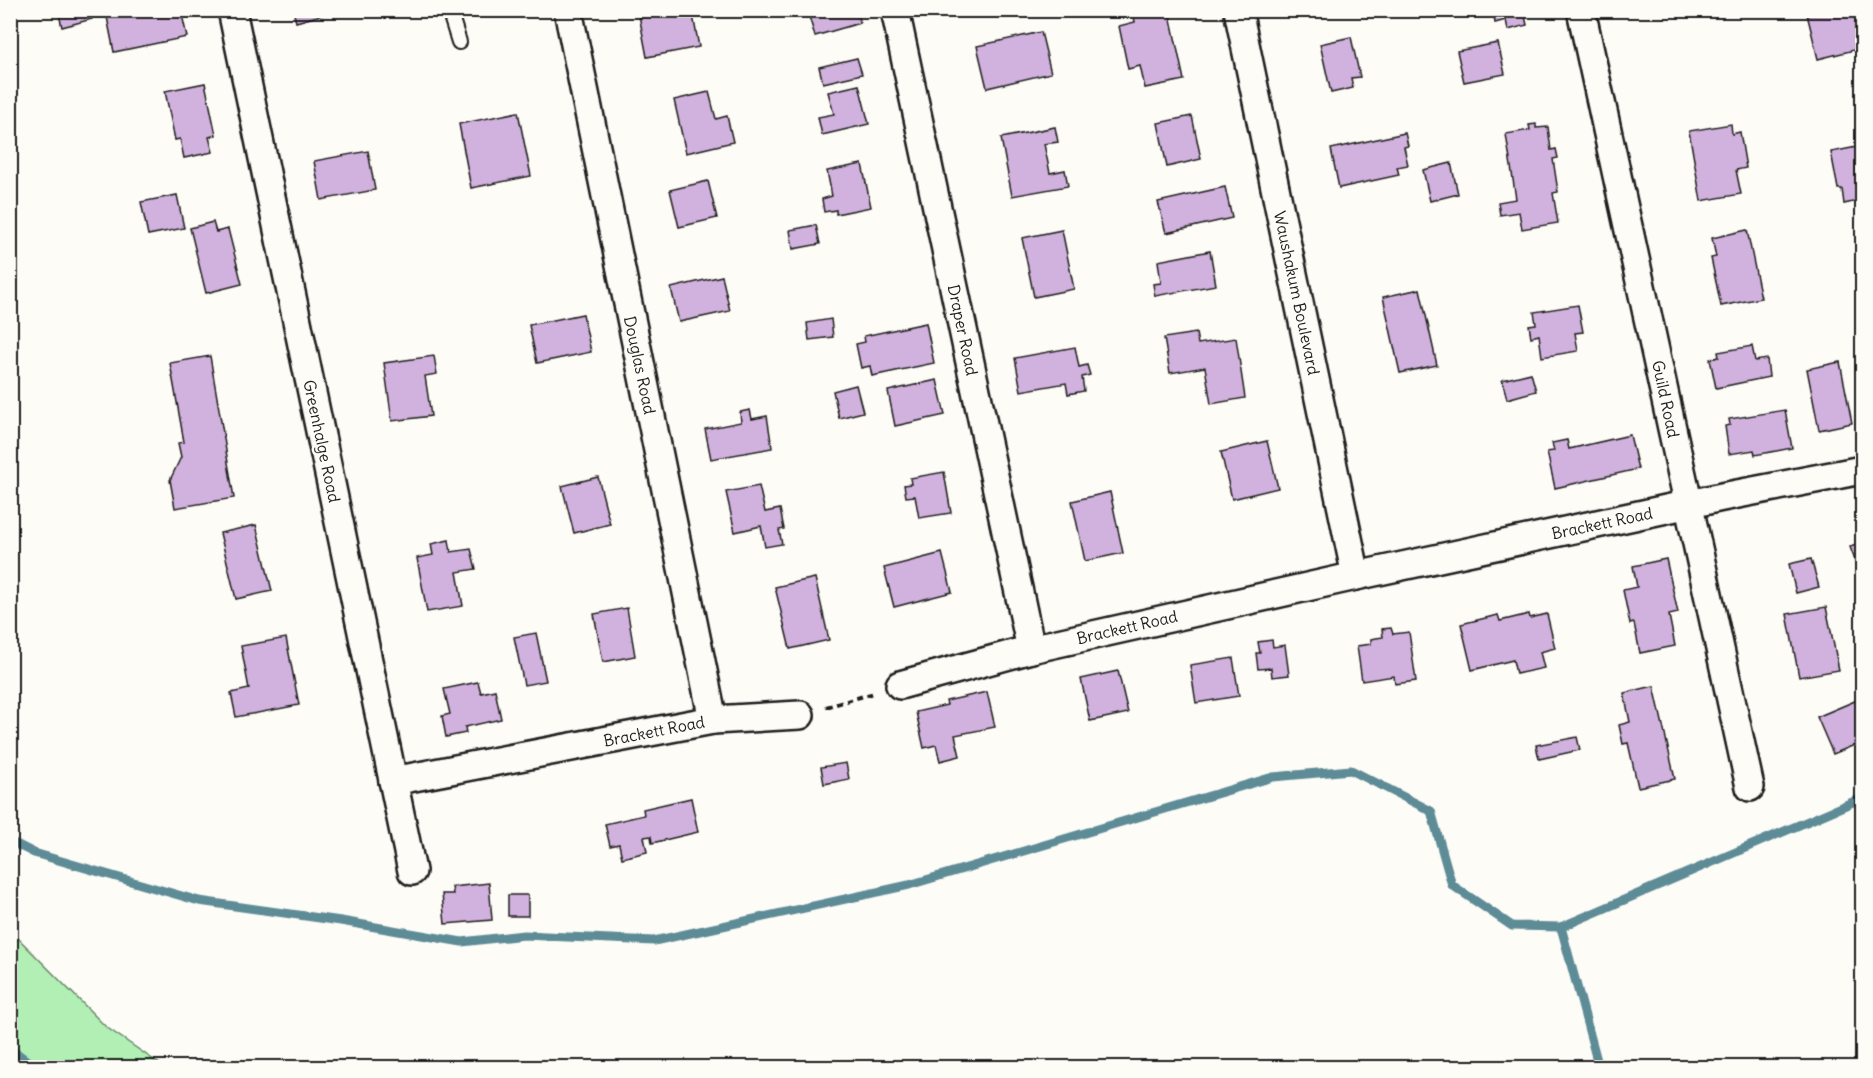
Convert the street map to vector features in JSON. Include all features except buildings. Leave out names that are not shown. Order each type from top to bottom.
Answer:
[{"type":"street","name":"Greenhalge Road","points":[[232,10],[412,871]]},
{"type":"street","name":"Douglas Road","points":[[568,10],[713,720]]},
{"type":"street","name":"Draper Road","points":[[895,10],[1031,649]]},
{"type":"street","name":"Waushakum Boulevard","points":[[1238,10],[1356,576]]},
{"type":"street","name":"Guild Road","points":[[1581,10],[1750,787]]},
{"type":"street","name":"Brackett Road","points":[[900,685],[1031,649],[1356,576],[1689,504],[1863,470]]},
{"type":"street","name":"Brackett Road","points":[[393,781],[713,720],[800,715]]},
{"type":"lane","points":[[449,10],[459,42]]},
{"type":"path","points":[[800,715],[900,685]]},
{"type":"green space","points":[[11,931],[106,1027],[164,1067],[11,1067]]},
{"type":"waterway","points":[[10,841],[34,853],[199,901],[341,921],[462,942],[524,935],[654,941],[909,885],[1273,777],[1351,770],[1431,811],[1452,885],[1512,926],[1561,927]]},
{"type":"waterway","points":[[1599,1068],[1561,927],[1862,798]]},
{"type":"waterway","points":[[10,1048],[37,1068]]}]
